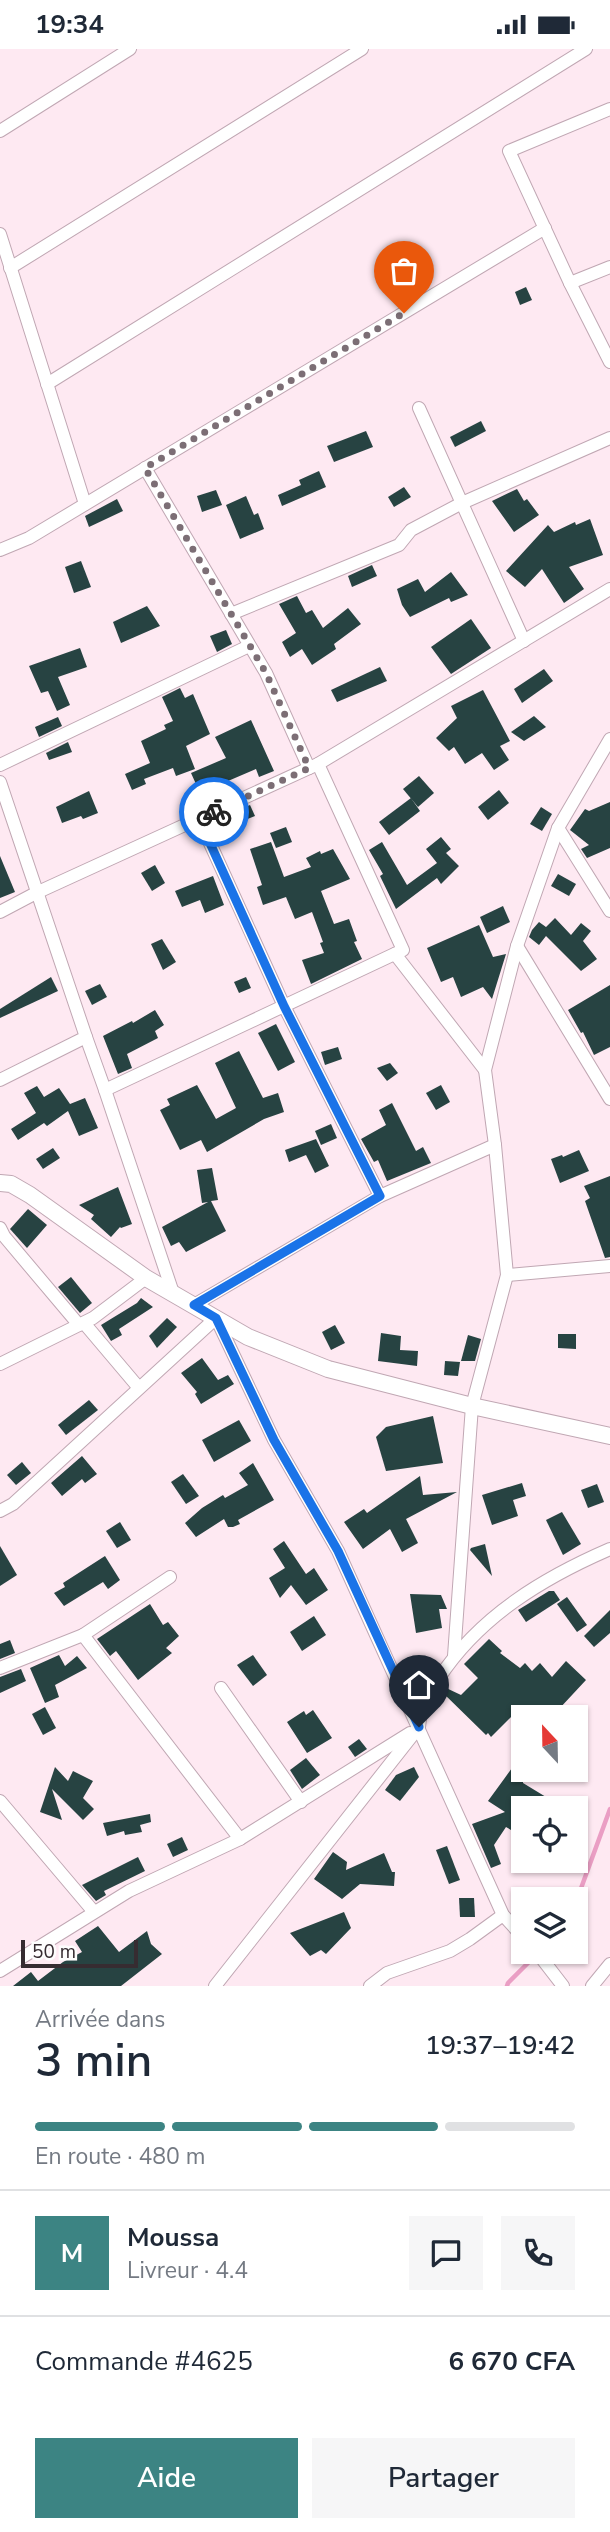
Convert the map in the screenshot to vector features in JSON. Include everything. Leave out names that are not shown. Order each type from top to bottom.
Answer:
[{"type":"street","points":[[0,131],[130,49]]},
{"type":"street","points":[[10,268],[362,49]]},
{"type":"street","points":[[47,384],[586,49]]},
{"type":"street","points":[[610,109],[509,151],[610,362]]},
{"type":"street","points":[[0,550],[29,538],[544,228]]},
{"type":"street","points":[[0,235],[85,504]]},
{"type":"street","points":[[570,283],[610,267]]},
{"type":"street","points":[[419,408],[524,641]]},
{"type":"street","points":[[231,614],[399,545],[411,530],[462,503],[610,438]]},
{"type":"street","points":[[105,1090],[403,950],[266,673],[145,468]]},
{"type":"street","points":[[0,912],[313,766],[610,589]]},
{"type":"street","points":[[1,761],[249,646]]},
{"type":"street","points":[[454,1655],[472,1406],[507,1275],[485,1070],[517,946],[558,828],[610,739]]},
{"type":"street","points":[[0,782],[173,1293]]},
{"type":"street","points":[[199,819],[284,1006],[380,1196]]},
{"type":"street","points":[[558,828],[610,911]]},
{"type":"street","points":[[517,946],[610,1099]]},
{"type":"street","points":[[395,954],[485,1070]]},
{"type":"street","points":[[0,1080],[86,1037]]},
{"type":"street","points":[[194,1305],[380,1196],[495,1145]]},
{"type":"street","points":[[0,1183],[11,1184],[30,1195],[146,1278],[248,1337],[328,1369],[472,1406],[610,1436]]},
{"type":"street","points":[[1,1234],[139,1388]]},
{"type":"street","points":[[507,1275],[610,1266]]},
{"type":"street","points":[[0,1364],[82,1324],[146,1278]]},
{"type":"street","points":[[0,1511],[13,1504],[216,1318]]},
{"type":"street","points":[[216,1318],[274,1440],[338,1551],[503,1915],[511,1924]]},
{"type":"street","points":[[215,1986],[419,1727],[424,1702],[454,1655],[513,1600],[580,1562],[610,1549]]},
{"type":"street","points":[[0,1668],[83,1635],[170,1577]]},
{"type":"street","points":[[83,1635],[240,1839]]},
{"type":"street","points":[[221,1688],[301,1802]]},
{"type":"street","points":[[0,1971],[129,1891],[240,1839],[419,1727]]},
{"type":"street","points":[[0,1801],[94,1912]]},
{"type":"street","points":[[370,1986],[387,1973],[450,1951],[503,1915]]},
{"type":"street","points":[[546,1964],[563,1986]]},
{"type":"street","points":[[592,1986],[610,1964]]},
{"type":"building","points":[[526,287],[532,300],[520,305],[515,292]]},
{"type":"building","points":[[481,421],[486,431],[455,447],[450,437]]},
{"type":"building","points":[[366,431],[373,447],[334,462],[327,446]]},
{"type":"building","points":[[319,471],[326,487],[282,506],[278,495],[301,485],[299,480]]},
{"type":"building","points":[[404,487],[411,497],[394,507],[388,497]]},
{"type":"building","points":[[517,489],[524,501],[527,499],[539,515],[514,532],[492,501]]},
{"type":"building","points":[[216,490],[222,505],[202,512],[197,496]]},
{"type":"building","points":[[246,496],[254,515],[258,513],[264,529],[240,539],[226,505]]},
{"type":"building","points":[[117,499],[123,511],[89,527],[85,516]]},
{"type":"building","points":[[590,519],[603,555],[569,567],[584,589],[564,603],[542,569],[525,587],[506,571],[548,525],[554,532],[575,522],[576,525]]},
{"type":"building","points":[[81,561],[91,587],[74,593],[65,567]]},
{"type":"building","points":[[372,565],[377,576],[352,587],[348,576]]},
{"type":"building","points":[[451,572],[468,595],[451,602],[449,598],[410,617],[402,605],[397,589],[418,579],[425,592]]},
{"type":"building","points":[[297,596],[306,613],[312,610],[323,628],[348,608],[361,624],[334,644],[336,649],[312,665],[302,649],[290,657],[282,642],[296,633],[279,604]]},
{"type":"building","points":[[147,606],[160,626],[121,643],[113,622]]},
{"type":"building","points":[[471,619],[491,648],[451,674],[431,647]]},
{"type":"building","points":[[226,630],[232,644],[217,652],[210,636]]},
{"type":"building","points":[[80,648],[87,667],[58,677],[70,705],[57,711],[48,691],[41,693],[29,666]]},
{"type":"building","points":[[380,667],[387,681],[337,702],[331,690]]},
{"type":"building","points":[[544,669],[553,681],[522,703],[514,689]]},
{"type":"building","points":[[180,688],[185,698],[193,694],[210,734],[186,746],[195,769],[176,776],[173,768],[144,779],[146,784],[132,790],[125,774],[150,763],[141,741],[166,729],[164,725],[173,721],[162,697]]},
{"type":"building","points":[[483,690],[510,741],[500,746],[509,760],[494,770],[482,753],[465,764],[454,747],[449,751],[436,738],[457,718],[451,706]]},
{"type":"building","points":[[534,716],[546,727],[524,741],[511,732]]},
{"type":"building","points":[[58,717],[62,726],[39,737],[35,727]]},
{"type":"building","points":[[251,720],[274,771],[259,777],[256,769],[200,793],[191,773],[226,758],[215,737]]},
{"type":"building","points":[[68,742],[72,752],[49,760],[46,753]]},
{"type":"building","points":[[419,776],[434,793],[418,807],[403,789]]},
{"type":"building","points":[[499,790],[509,803],[488,820],[478,807]]},
{"type":"building","points":[[89,791],[98,813],[62,823],[56,807]]},
{"type":"building","points":[[411,798],[420,811],[389,835],[379,822]]},
{"type":"building","points":[[610,802],[610,848],[587,858],[581,849],[589,845],[570,830],[585,809],[589,811]]},
{"type":"building","points":[[250,805],[255,816],[230,826],[226,816]]},
{"type":"building","points":[[541,807],[552,814],[542,831],[530,824]]},
{"type":"building","points":[[286,827],[292,842],[276,848],[270,833]]},
{"type":"building","points":[[441,837],[451,849],[446,853],[459,866],[441,884],[437,878],[396,909],[380,876],[383,874],[369,850],[382,842],[407,885],[437,863],[426,849]]},
{"type":"building","points":[[271,842],[284,877],[311,867],[306,858],[320,851],[321,854],[333,849],[350,879],[321,891],[334,924],[349,919],[357,941],[354,942],[362,959],[311,984],[302,960],[324,953],[320,943],[323,942],[312,912],[295,919],[286,897],[263,905],[257,887],[262,885],[250,849]]},
{"type":"building","points":[[0,856],[15,892],[0,898]]},
{"type":"building","points":[[155,865],[165,883],[152,891],[141,873]]},
{"type":"building","points":[[558,874],[576,884],[569,896],[551,886]]},
{"type":"building","points":[[213,876],[224,905],[205,913],[200,900],[182,907],[175,891]]},
{"type":"building","points":[[503,906],[510,922],[487,933],[480,917]]},
{"type":"building","points":[[555,918],[571,935],[581,923],[591,931],[583,941],[597,959],[581,971],[546,936],[539,945],[529,937],[539,922],[546,927]]},
{"type":"building","points":[[479,925],[493,957],[506,954],[492,999],[483,987],[461,997],[453,977],[441,982],[427,948]]},
{"type":"building","points":[[162,939],[176,962],[163,970],[151,944]]},
{"type":"building","points":[[51,977],[58,991],[0,1018],[0,1009]]},
{"type":"building","points":[[246,977],[251,988],[239,993],[234,982]]},
{"type":"building","points":[[100,984],[107,997],[92,1005],[85,991]]},
{"type":"building","points":[[610,985],[610,1047],[594,1055],[568,1010]]},
{"type":"building","points":[[155,1010],[164,1025],[155,1031],[158,1038],[127,1054],[132,1068],[118,1074],[103,1036]]},
{"type":"building","points":[[276,1024],[295,1062],[278,1071],[258,1033]]},
{"type":"building","points":[[338,1047],[342,1059],[325,1065],[321,1052]]},
{"type":"building","points":[[239,1051],[263,1098],[278,1093],[284,1112],[264,1119],[207,1152],[201,1140],[180,1150],[160,1110],[170,1105],[167,1099],[197,1085],[216,1119],[236,1108],[215,1063]]},
{"type":"building","points":[[390,1063],[398,1073],[387,1081],[377,1068]]},
{"type":"building","points":[[441,1085],[450,1102],[436,1110],[426,1093]]},
{"type":"building","points":[[37,1086],[44,1097],[59,1088],[70,1104],[85,1098],[98,1128],[79,1136],[68,1111],[47,1126],[44,1123],[18,1140],[11,1129],[36,1113],[24,1093]]},
{"type":"building","points":[[392,1103],[416,1151],[423,1147],[431,1163],[387,1181],[378,1160],[374,1162],[361,1139],[386,1125],[379,1110]]},
{"type":"building","points":[[331,1124],[337,1138],[321,1145],[315,1131]]},
{"type":"building","points":[[316,1139],[329,1166],[315,1173],[306,1155],[289,1162],[285,1150]]},
{"type":"building","points":[[53,1148],[60,1158],[43,1169],[36,1159]]},
{"type":"building","points":[[579,1150],[589,1171],[560,1183],[551,1159]]},
{"type":"building","points":[[212,1168],[218,1200],[211,1201],[226,1231],[186,1252],[179,1242],[171,1246],[162,1227],[208,1202],[202,1203],[197,1170]]},
{"type":"building","points":[[610,1176],[610,1257],[605,1258],[585,1201],[590,1198],[584,1186]]},
{"type":"building","points":[[118,1187],[132,1224],[120,1227],[111,1237],[91,1219],[94,1215],[79,1205]]},
{"type":"building","points":[[28,1209],[47,1225],[27,1248],[10,1229]]},
{"type":"building","points":[[71,1277],[92,1303],[80,1313],[58,1287]]},
{"type":"building","points":[[141,1298],[153,1307],[119,1329],[122,1335],[111,1341],[101,1325]]},
{"type":"building","points":[[167,1318],[177,1327],[157,1348],[149,1336]]},
{"type":"building","points":[[335,1325],[345,1343],[331,1350],[322,1332]]},
{"type":"building","points":[[381,1333],[401,1336],[400,1350],[418,1351],[417,1366],[378,1361]]},
{"type":"building","points":[[558,1334],[576,1334],[576,1349],[558,1348]]},
{"type":"building","points":[[468,1335],[481,1339],[475,1361],[461,1361]]},
{"type":"building","points":[[202,1358],[218,1380],[228,1375],[234,1384],[201,1404],[195,1394],[197,1392],[181,1373]]},
{"type":"building","points":[[445,1361],[460,1362],[458,1376],[444,1375]]},
{"type":"building","points":[[89,1400],[98,1410],[66,1435],[58,1425]]},
{"type":"building","points":[[433,1416],[443,1463],[386,1471],[376,1437],[386,1427]]},
{"type":"building","points":[[239,1420],[251,1441],[214,1462],[202,1440]]},
{"type":"building","points":[[82,1456],[97,1474],[85,1483],[82,1479],[62,1496],[51,1483]]},
{"type":"building","points":[[22,1462],[31,1473],[16,1485],[7,1475]]},
{"type":"building","points":[[253,1463],[274,1500],[238,1520],[240,1524],[228,1527],[224,1519],[196,1537],[185,1523],[223,1495],[225,1498],[248,1485],[239,1473]]},
{"type":"building","points":[[183,1474],[199,1496],[186,1504],[171,1482]]},
{"type":"building","points":[[420,1476],[423,1495],[457,1492],[406,1519],[418,1543],[402,1552],[390,1529],[363,1549],[344,1522],[364,1509],[367,1513]]},
{"type":"building","points":[[522,1483],[526,1496],[513,1500],[518,1516],[492,1525],[482,1495]]},
{"type":"building","points":[[597,1484],[604,1502],[588,1508],[581,1490]]},
{"type":"building","points":[[562,1512],[581,1544],[563,1555],[546,1520]]},
{"type":"building","points":[[120,1522],[131,1540],[117,1548],[106,1531]]},
{"type":"building","points":[[284,1541],[306,1574],[314,1568],[328,1590],[306,1605],[291,1585],[280,1598],[269,1578],[285,1568],[273,1549]]},
{"type":"building","points":[[485,1544],[492,1576],[470,1550]]},
{"type":"building","points":[[0,1546],[17,1575],[0,1586]]},
{"type":"building","points":[[105,1556],[120,1580],[108,1589],[103,1582],[64,1606],[54,1593],[65,1587],[63,1583]]},
{"type":"building","points":[[549,1591],[554,1591],[560,1600],[526,1622],[518,1610]]},
{"type":"building","points":[[410,1594],[441,1595],[447,1609],[439,1609],[442,1628],[416,1633]]},
{"type":"building","points":[[567,1597],[587,1625],[577,1632],[557,1604]]},
{"type":"building","points":[[150,1604],[163,1625],[168,1622],[179,1636],[166,1648],[172,1653],[138,1680],[116,1651],[110,1656],[97,1639]]},
{"type":"building","points":[[610,1610],[610,1633],[594,1647],[584,1636]]},
{"type":"building","points":[[314,1616],[326,1635],[302,1651],[290,1632]]},
{"type":"building","points":[[489,1639],[502,1651],[500,1653],[520,1668],[525,1663],[532,1671],[540,1663],[552,1677],[566,1661],[586,1680],[563,1705],[511,1705],[511,1717],[491,1737],[441,1691],[444,1687],[461,1695],[478,1678],[464,1664]]},
{"type":"building","points":[[10,1640],[15,1653],[0,1659],[0,1644]]},
{"type":"building","points":[[59,1655],[65,1666],[77,1656],[87,1668],[55,1685],[59,1697],[45,1703],[30,1668]]},
{"type":"building","points":[[253,1655],[267,1675],[253,1686],[237,1665]]},
{"type":"building","points":[[21,1669],[26,1681],[0,1693],[0,1677]]},
{"type":"building","points":[[45,1707],[56,1728],[43,1735],[32,1714]]},
{"type":"building","points":[[313,1710],[332,1738],[307,1753],[287,1722],[304,1711],[306,1715]]},
{"type":"building","points":[[359,1739],[367,1749],[355,1757],[348,1747]]},
{"type":"building","points":[[306,1758],[320,1775],[302,1789],[290,1770]]},
{"type":"building","points":[[55,1767],[68,1781],[73,1771],[93,1781],[83,1798],[94,1809],[83,1820],[52,1789],[62,1820],[40,1812]]},
{"type":"building","points":[[414,1767],[419,1777],[400,1801],[385,1790],[396,1775]]},
{"type":"building","points":[[511,1769],[511,1782],[523,1782],[544,1796],[511,1796],[511,1830],[506,1827],[494,1845],[501,1864],[491,1868],[472,1824],[505,1812],[488,1801]]},
{"type":"building","points":[[150,1814],[151,1822],[140,1825],[142,1832],[125,1835],[124,1831],[107,1836],[103,1823]]},
{"type":"building","points":[[182,1837],[188,1850],[173,1857],[167,1844]]},
{"type":"building","points":[[447,1846],[460,1880],[449,1884],[436,1850]]},
{"type":"building","points":[[333,1852],[347,1862],[346,1870],[384,1853],[392,1872],[395,1872],[394,1886],[360,1884],[342,1899],[314,1879]]},
{"type":"building","points":[[138,1857],[145,1871],[104,1891],[106,1895],[96,1901],[82,1885]]},
{"type":"building","points":[[459,1898],[474,1898],[475,1917],[460,1917]]},
{"type":"building","points":[[344,1912],[351,1928],[326,1954],[321,1950],[310,1956],[290,1933]]},
{"type":"building","points":[[98,1926],[119,1952],[147,1931],[151,1944],[162,1954],[121,1986],[13,1986],[31,1972],[38,1981],[63,1962],[82,1952],[75,1941]]},
{"type":"waterway","points":[[581,1887],[610,1809]]},
{"type":"waterway","points":[[507,1986],[527,1964]]},
{"type":"way so far","points":[[214,812],[309,768],[266,673],[145,468],[404,313]]},
{"type":"route","points":[[214,812],[199,819],[284,1006],[380,1196],[194,1305],[216,1318],[274,1440],[338,1551],[419,1727]]}]
